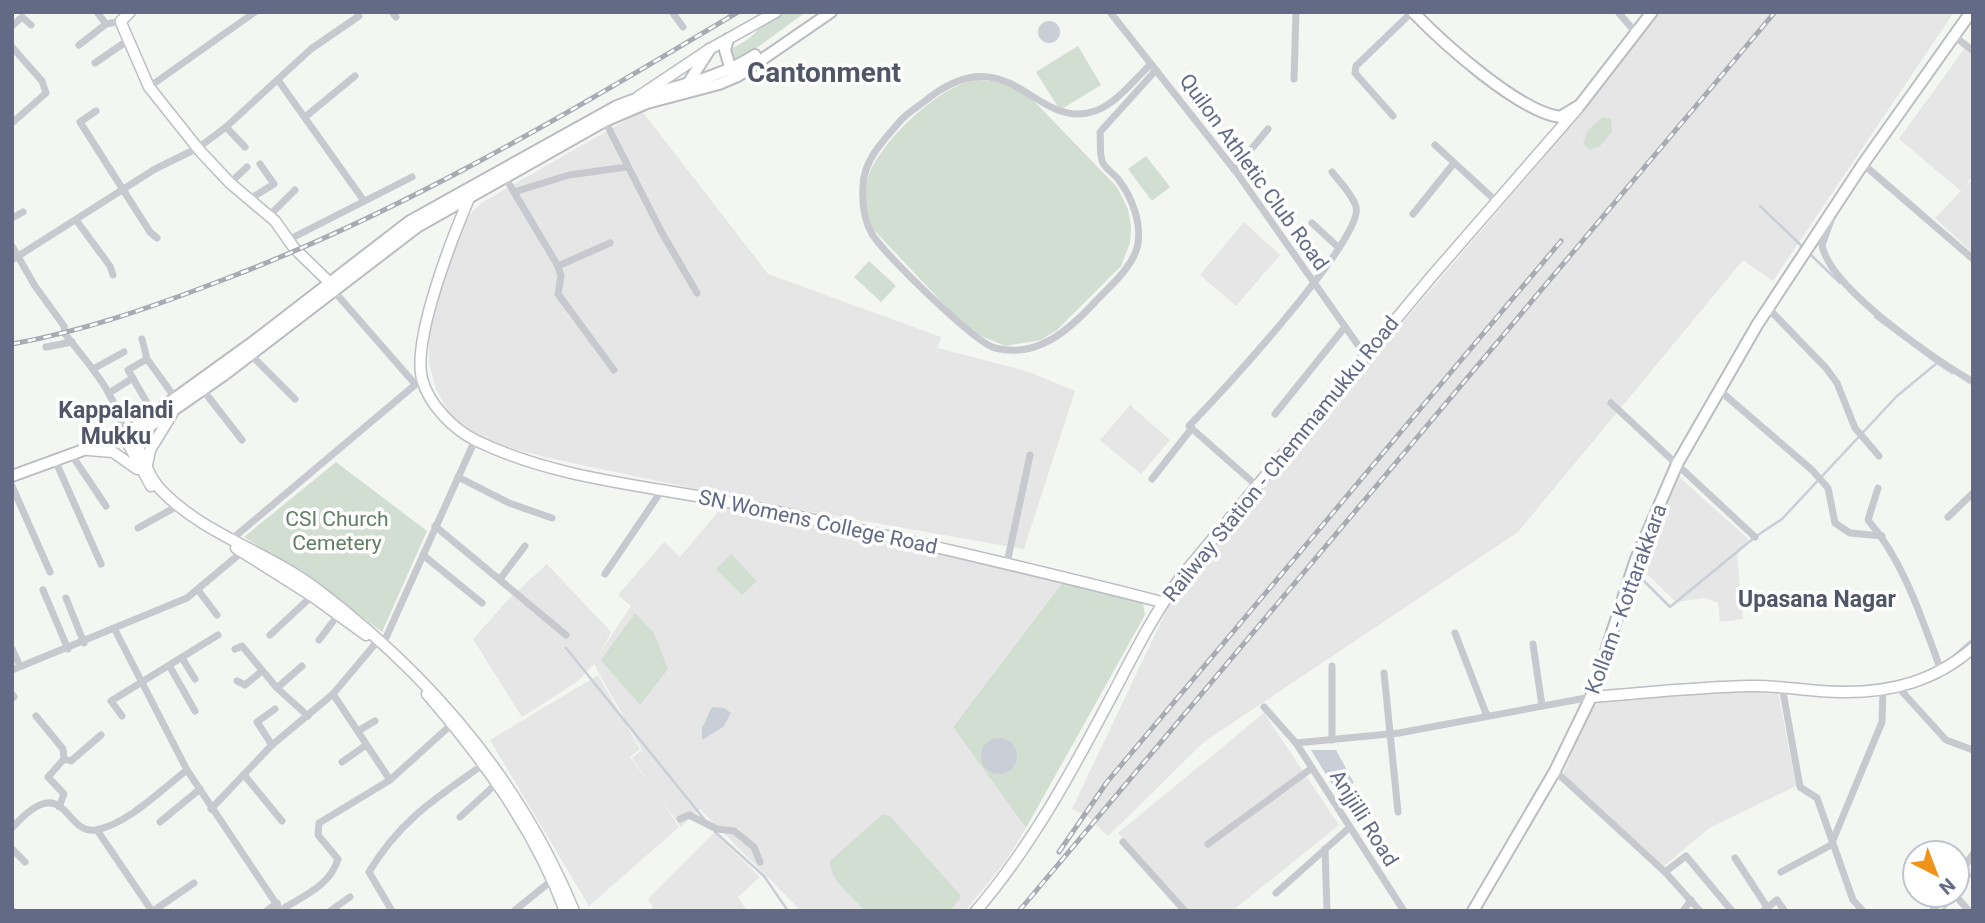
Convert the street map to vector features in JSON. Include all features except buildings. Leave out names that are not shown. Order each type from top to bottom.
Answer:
[{"type":"main road","points":[[130,12],[121,21],[127,41],[149,87],[230,183],[269,216],[331,286]]},
{"type":"main road","points":[[128,434],[153,413],[331,286],[467,193],[638,97],[710,49],[776,12]]},
{"type":"main road","points":[[638,97],[731,70],[818,12]]},
{"type":"main road","points":[[418,382],[427,322],[467,193],[505,177],[606,121],[647,103],[738,76],[831,12]]},
{"type":"main road","points":[[1413,12],[1463,60],[1543,111],[1560,117],[1580,105],[1653,12]]},
{"type":"main road","name":"Kollam - Kottarakkara","points":[[1473,911],[1555,771],[1591,697],[1636,559],[1677,464],[1768,308],[1863,164],[1971,12]]},
{"type":"main road","points":[[728,40],[725,50],[731,70]]},
{"type":"main road","points":[[682,94],[710,49]]},
{"type":"main road","name":"Railway Station - Chemmamukku Road","points":[[976,911],[1020,852],[1069,777],[1162,602],[1365,355],[1580,105]]},
{"type":"main road","points":[[1543,111],[1553,123],[1557,134]]},
{"type":"main road","points":[[12,476],[128,434],[175,411],[251,355],[331,286]]},
{"type":"main road","name":"SN Womens College Road","points":[[418,382],[451,424],[475,440],[578,474],[743,504],[1007,563],[1162,602]]},
{"type":"main road","points":[[144,468],[150,450],[175,411]]},
{"type":"main road","points":[[128,434],[154,490],[174,508],[380,643],[403,668],[452,724],[498,783],[565,911]]},
{"type":"main road","points":[[76,452],[113,452],[144,468],[161,489],[202,522],[315,587],[429,686],[473,737],[505,781],[545,849],[574,911]]},
{"type":"main road","points":[[1591,697],[1782,685],[1840,692],[1897,687],[1942,673],[1973,648]]},
{"type":"street","points":[[97,12],[106,24]]},
{"type":"street","points":[[149,87],[243,16],[255,12]]},
{"type":"street","points":[[672,12],[683,27]]},
{"type":"street","name":"Quilon Athletic Club Road","points":[[1110,12],[1234,170],[1365,355]]},
{"type":"street","points":[[1294,79],[1296,12]]},
{"type":"street","points":[[1393,116],[1355,73],[1356,66],[1413,12]]},
{"type":"street","points":[[1618,12],[1636,33]]},
{"type":"street","points":[[16,258],[123,188],[198,148],[226,127],[311,49],[359,16]]},
{"type":"street","points":[[12,26],[22,17],[32,25]]},
{"type":"street","points":[[79,45],[106,24],[121,21]]},
{"type":"street","points":[[1953,35],[1973,51]]},
{"type":"street","points":[[95,63],[127,41]]},
{"type":"street","points":[[12,47],[42,81],[46,93],[12,123]]},
{"type":"street","points":[[1154,67],[1105,123],[1101,132],[1103,163],[1129,194],[1137,217],[1137,248],[1124,270],[1072,327],[1047,343],[1025,349],[994,348],[969,331],[889,255],[872,234],[863,210],[866,169],[874,153],[904,117],[947,85],[969,78],[996,78],[1024,89],[1058,111],[1079,114],[1104,107],[1154,67]]},
{"type":"street","points":[[305,117],[355,76]]},
{"type":"street","points":[[278,80],[364,201]]},
{"type":"street","points":[[96,111],[80,122],[150,232],[157,238]]},
{"type":"street","points":[[606,121],[627,167],[697,293]]},
{"type":"street","points":[[226,127],[245,148]]},
{"type":"street","points":[[1234,170],[1268,129]]},
{"type":"street","points":[[1434,145],[1497,202]]},
{"type":"street","points":[[1413,214],[1454,163]]},
{"type":"street","points":[[248,200],[274,184],[260,164]]},
{"type":"street","points":[[1863,164],[1973,259]]},
{"type":"street","points":[[230,183],[247,167]]},
{"type":"street","points":[[514,192],[569,174],[627,167]]},
{"type":"street","points":[[1257,486],[1189,426],[1314,284],[1339,248],[1355,217],[1356,207],[1332,172]]},
{"type":"street","points":[[288,240],[412,177]]},
{"type":"street","points":[[505,177],[558,266],[561,276],[558,294],[614,369]]},
{"type":"street","points":[[269,216],[295,190]]},
{"type":"street","points":[[1833,209],[1822,245],[1836,271],[1891,326],[1936,360],[1973,382]]},
{"type":"street","points":[[12,218],[23,212]]},
{"type":"street","points":[[76,220],[110,266],[113,275]]},
{"type":"street","points":[[1312,223],[1339,248]]},
{"type":"street","points":[[558,266],[610,243]]},
{"type":"street","points":[[12,246],[16,258],[109,393],[121,413],[128,434]]},
{"type":"street","points":[[232,539],[418,382],[331,286]]},
{"type":"street","points":[[1768,308],[1826,368],[1837,383],[1855,428],[1879,456]]},
{"type":"street","points":[[1275,414],[1345,327]]},
{"type":"street","points":[[142,339],[148,359],[176,399]]},
{"type":"street","points":[[47,347],[72,342]]},
{"type":"street","points":[[93,369],[124,352]]},
{"type":"street","points":[[251,355],[295,399]]},
{"type":"street","points":[[148,359],[128,370],[153,413]]},
{"type":"street","points":[[109,393],[134,378]]},
{"type":"street","points":[[204,390],[242,440]]},
{"type":"street","points":[[1719,390],[1812,470],[1828,488],[1835,523],[1850,533],[1882,536]]},
{"type":"street","points":[[1611,403],[1755,537]]},
{"type":"street","points":[[1152,479],[1192,428]]},
{"type":"street","points":[[211,809],[272,745],[333,694],[380,643],[475,440]]},
{"type":"street","points":[[76,452],[106,506]]},
{"type":"street","points":[[1007,563],[1030,455]]},
{"type":"street","points":[[55,460],[101,564]]},
{"type":"street","points":[[458,477],[509,503],[552,518]]},
{"type":"street","points":[[12,486],[50,572]]},
{"type":"street","points":[[1878,488],[1868,520],[1882,536],[1916,604],[1942,673]]},
{"type":"street","points":[[605,574],[663,490]]},
{"type":"street","points":[[1948,517],[1973,493]]},
{"type":"street","points":[[138,528],[174,508]]},
{"type":"street","points":[[435,526],[566,635]]},
{"type":"street","points":[[500,579],[525,546]]},
{"type":"street","points":[[12,649],[16,668],[85,642],[198,590],[242,552]]},
{"type":"street","points":[[423,555],[482,603]]},
{"type":"street","points":[[43,590],[68,649]]},
{"type":"street","points":[[198,590],[217,615]]},
{"type":"street","points":[[270,635],[312,596]]},
{"type":"street","points":[[66,598],[85,642]]},
{"type":"street","points":[[319,640],[338,615]]},
{"type":"street","points":[[114,628],[187,770],[280,908]]},
{"type":"street","points":[[1455,633],[1487,716]]},
{"type":"street","points":[[122,716],[111,701],[218,635]]},
{"type":"street","points":[[1533,645],[1542,706]]},
{"type":"street","points":[[235,649],[242,646],[277,688],[307,716]]},
{"type":"street","points":[[182,659],[195,679]]},
{"type":"street","points":[[277,688],[302,666]]},
{"type":"street","points":[[1332,666],[1332,740]]},
{"type":"street","points":[[170,667],[195,711]]},
{"type":"street","points":[[237,681],[245,685],[262,671]]},
{"type":"street","points":[[1384,673],[1398,812]]},
{"type":"street","points":[[1782,685],[1800,787],[1817,799],[1831,845],[1853,900],[1863,911]]},
{"type":"street","points":[[1897,687],[1946,740],[1973,750]]},
{"type":"street","points":[[1781,872],[1831,845],[1882,722],[1883,688]]},
{"type":"street","points":[[333,694],[390,780]]},
{"type":"street","points":[[1296,743],[1391,734],[1591,697]]},
{"type":"street","name":"Anjjilli Road","points":[[1264,707],[1296,743],[1398,909]]},
{"type":"street","points":[[272,745],[257,722],[275,709]]},
{"type":"street","points":[[36,716],[63,749],[64,759],[48,777],[64,794],[59,807]]},
{"type":"street","points":[[358,731],[375,721]]},
{"type":"street","points":[[266,911],[280,908],[326,882],[335,869],[338,859],[318,835],[319,823],[390,780],[452,724]]},
{"type":"street","points":[[64,759],[71,761],[101,735]]},
{"type":"street","points":[[342,762],[366,745]]},
{"type":"street","points":[[392,911],[369,872],[379,856],[391,837],[416,813],[484,764]]},
{"type":"street","points":[[1208,844],[1312,768]]},
{"type":"street","points":[[12,828],[36,804],[45,802],[59,807],[89,830],[97,830],[126,815],[187,770]]},
{"type":"street","points":[[1555,771],[1665,872],[1700,911]]},
{"type":"street","points":[[245,776],[282,821]]},
{"type":"street","points":[[460,817],[498,783]]},
{"type":"street","points":[[160,822],[200,789]]},
{"type":"street","points":[[680,819],[690,815],[717,829],[734,831],[754,847],[760,862]]},
{"type":"street","points":[[1276,893],[1349,828]]},
{"type":"street","points":[[97,830],[152,911],[194,883]]},
{"type":"street","points":[[1123,842],[1185,911]]},
{"type":"street","points":[[12,849],[25,862]]},
{"type":"street","points":[[1325,849],[1327,911]]},
{"type":"street","points":[[1665,872],[1686,856],[1732,911]]},
{"type":"street","points":[[1735,858],[1765,909],[1777,900],[1783,910]]},
{"type":"street","points":[[514,911],[551,881]]},
{"type":"street","points":[[330,911],[350,897]]},
{"type":"street","points":[[1682,911],[1691,900]]},
{"type":"shaded area","points":[[1661,12],[1954,12],[1773,281],[1743,260],[1518,532],[1204,742],[1108,836],[1087,816],[1072,809],[1172,599],[1219,538],[1540,162]]},
{"type":"shaded area","points":[[1049,21],[1057,24],[1060,32],[1057,40],[1049,43],[1041,40],[1038,32],[1041,24]]},
{"type":"shaded area","points":[[1964,49],[1973,56],[1973,176],[1964,187],[1973,179],[1973,253],[1935,218],[1961,191],[1899,139]]},
{"type":"shaded area","points":[[642,111],[768,274],[941,337],[931,368],[938,348],[1029,372],[1075,391],[1024,549],[767,504],[549,458],[475,439],[448,412],[436,389],[429,363],[429,329],[462,223],[481,203]]},
{"type":"shaded area","points":[[1244,222],[1280,255],[1236,306],[1200,275]]},
{"type":"shaded area","points":[[1130,405],[1170,440],[1141,474],[1100,440]]},
{"type":"shaded area","points":[[1678,476],[1748,539],[1737,556],[1743,619],[1720,622],[1718,603],[1704,598],[1676,602],[1638,565]]},
{"type":"shaded area","points":[[722,507],[1063,582],[953,727],[1026,828],[1006,861],[965,911],[801,911],[700,809],[681,827],[657,794],[679,827],[589,906],[490,740],[598,675],[640,749],[630,757],[656,793],[632,758],[642,750],[594,664],[578,681],[522,717],[473,639],[508,600],[547,564],[611,632],[600,653],[631,606],[618,595],[664,542],[680,557]]},
{"type":"shaded area","points":[[1732,691],[1778,692],[1796,786],[1709,828],[1664,866],[1563,775],[1594,699]]},
{"type":"shaded area","points":[[712,707],[724,708],[731,713],[723,727],[702,740],[702,728]]},
{"type":"shaded area","points":[[1264,713],[1339,825],[1232,911],[1188,911],[1118,833]]},
{"type":"shaded area","points":[[999,738],[1012,743],[1017,756],[1012,769],[999,774],[986,769],[981,756],[986,743]]},
{"type":"shaded area","points":[[1311,750],[1336,750],[1354,783],[1336,791]]},
{"type":"shaded area","points":[[714,833],[760,877],[738,897],[747,911],[650,911],[653,907],[648,899]]},
{"type":"green space","points":[[766,12],[806,12],[758,47],[730,61],[729,50],[758,30]]},
{"type":"green space","points":[[1078,46],[1101,85],[1060,110],[1036,72]]},
{"type":"green space","points":[[976,80],[1000,81],[1031,98],[1117,187],[1128,209],[1130,243],[1121,266],[1057,330],[1041,340],[1005,346],[969,331],[873,229],[867,211],[867,181],[882,151],[928,104],[961,84]]},
{"type":"green space","points":[[1603,117],[1611,119],[1612,132],[1600,146],[1590,150],[1583,144],[1588,130]]},
{"type":"green space","points":[[1146,156],[1170,187],[1152,201],[1128,169]]},
{"type":"green space","points":[[869,261],[896,286],[881,302],[854,277]]},
{"type":"green space","name":"CSI Church Cemetery","points":[[336,462],[427,531],[382,632],[319,585],[244,537]]},
{"type":"green space","points":[[731,554],[757,581],[742,595],[716,569]]},
{"type":"green space","points":[[1063,582],[1136,598],[1143,603],[1145,615],[1026,828],[953,727]]},
{"type":"green space","points":[[635,613],[654,633],[668,669],[640,705],[601,660]]},
{"type":"green space","points":[[883,814],[890,816],[960,895],[960,899],[949,911],[865,911],[837,881],[830,861]]},
{"type":"waterway","points":[[1760,206],[1805,249]]},
{"type":"waterway","points":[[1810,254],[1840,283]]},
{"type":"waterway","points":[[1875,317],[1937,363]]},
{"type":"waterway","points":[[1636,573],[1670,607],[1755,537],[1782,519],[1897,396],[1937,363],[1952,373]]},
{"type":"waterway","points":[[1948,661],[1973,639]]},
{"type":"waterway","points":[[566,648],[704,819]]},
{"type":"waterway","points":[[1821,686],[1846,687]]},
{"type":"waterway","points":[[715,832],[764,876],[788,911]]},
{"type":"waterway","points":[[969,911],[972,907]]},
{"type":"railway","points":[[12,344],[92,325],[169,300],[288,254],[355,224],[549,123],[738,12]]},
{"type":"railway","points":[[1019,911],[1775,12]]},
{"type":"railway","points":[[1059,852],[1107,782],[1561,241]]},
{"type":"district","name":"Cantonment","points":[[824,72]]},
{"type":"district","name":"Kappalandi Mukku","points":[[116,423]]},
{"type":"district","name":"Upasana Nagar","points":[[1817,599]]}]
